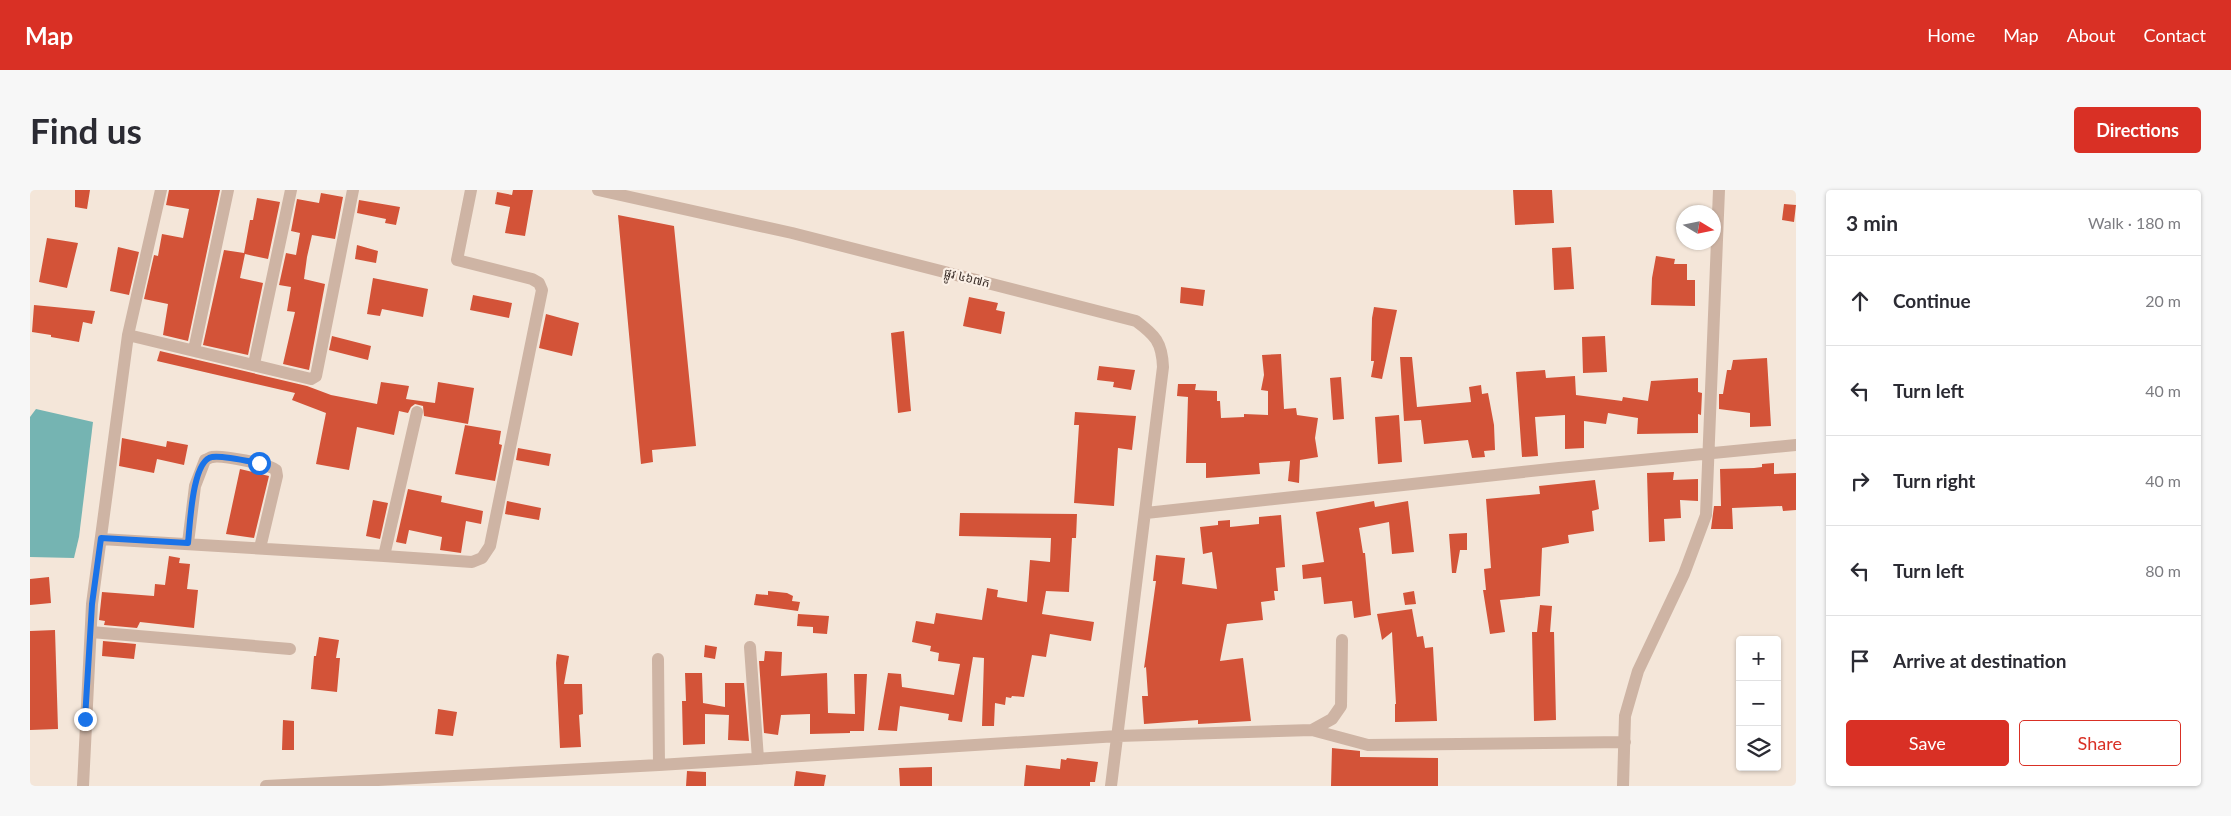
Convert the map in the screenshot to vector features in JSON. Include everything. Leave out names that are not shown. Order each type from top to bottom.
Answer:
[{"type":"street","points":[[83,786],[92,604],[128,335],[161,190]]},
{"type":"street","points":[[194,350],[228,190]]},
{"type":"street","points":[[254,364],[291,190]]},
{"type":"street","points":[[128,335],[311,378],[316,376],[354,190]]},
{"type":"street","points":[[101,538],[472,562],[482,558],[490,546],[542,290],[539,283],[532,279],[458,260],[471,190]]},
{"type":"street","name":"ផ្លូវ ៤៦៧ក","points":[[598,190],[792,233],[1136,321],[1154,334],[1162,352],[1163,367],[1111,786]]},
{"type":"street","points":[[1623,786],[1625,716],[1638,671],[1684,574],[1706,515],[1719,190]]},
{"type":"street","points":[[384,556],[416,412]]},
{"type":"street","points":[[1146,514],[1559,468],[1796,446]]},
{"type":"street","points":[[188,543],[197,479],[205,460],[212,457],[259,463],[276,470],[260,548]]},
{"type":"street","points":[[91,632],[290,649]]},
{"type":"street","points":[[1312,730],[1332,719],[1341,706],[1342,640]]},
{"type":"street","points":[[750,648],[758,759]]},
{"type":"street","points":[[658,659],[659,766]]},
{"type":"street","points":[[266,786],[659,766],[1118,736],[1312,730],[1368,744],[1624,742]]},
{"type":"water","points":[[36,409],[93,422],[79,537],[74,558],[30,557],[30,417]]},
{"type":"building","points":[[75,190],[90,190],[87,209],[75,207]]},
{"type":"building","points":[[169,190],[220,190],[188,341],[163,335],[168,304],[144,299],[154,255],[158,256],[162,234],[183,238],[189,209],[166,205]]},
{"type":"building","points":[[513,190],[533,190],[525,236],[505,233],[510,207],[495,204],[497,192],[512,195]]},
{"type":"building","points":[[1513,190],[1552,190],[1554,223],[1515,225]]},
{"type":"building","points":[[321,193],[343,197],[335,239],[312,235],[307,257],[304,279],[325,284],[309,370],[283,364],[295,312],[287,311],[291,287],[279,285],[286,253],[296,255],[300,233],[291,231],[297,199],[319,203]]},
{"type":"building","points":[[257,198],[280,202],[268,259],[245,254],[240,278],[263,283],[248,355],[203,345],[224,250],[244,253],[250,220],[253,220]]},
{"type":"building","points":[[359,200],[400,207],[396,225],[385,223],[386,219],[357,213]]},
{"type":"building","points":[[1784,204],[1796,205],[1794,222],[1782,220]]},
{"type":"building","points":[[618,215],[674,226],[696,446],[652,450],[653,462],[641,464]]},
{"type":"building","points":[[47,238],[78,243],[67,288],[39,282]]},
{"type":"building","points":[[357,245],[378,251],[376,263],[355,259]]},
{"type":"building","points":[[118,247],[139,252],[129,295],[110,291]]},
{"type":"building","points":[[1571,247],[1574,289],[1554,290],[1552,248]]},
{"type":"building","points":[[1656,256],[1675,259],[1674,264],[1687,264],[1687,280],[1695,280],[1695,306],[1651,305],[1652,278]]},
{"type":"building","points":[[373,278],[428,289],[423,317],[382,309],[380,316],[367,314]]},
{"type":"building","points":[[1181,287],[1205,290],[1203,306],[1180,303]]},
{"type":"building","points":[[473,295],[512,303],[509,318],[470,310]]},
{"type":"building","points":[[969,297],[998,303],[996,310],[1005,312],[1001,334],[963,326]]},
{"type":"building","points":[[34,305],[95,311],[92,324],[83,322],[79,342],[32,332]]},
{"type":"building","points":[[1374,307],[1397,310],[1382,379],[1371,377],[1374,361],[1371,361]]},
{"type":"building","points":[[546,314],[579,323],[572,356],[539,348]]},
{"type":"building","points":[[904,331],[911,411],[898,413],[891,333]]},
{"type":"building","points":[[332,336],[371,346],[368,360],[329,350]]},
{"type":"building","points":[[1605,336],[1607,372],[1583,373],[1582,337]]},
{"type":"building","points":[[160,351],[307,386],[331,395],[377,404],[381,382],[409,386],[406,399],[435,403],[438,382],[474,388],[468,424],[424,416],[423,406],[415,404],[408,413],[399,411],[394,435],[357,427],[349,470],[316,464],[326,413],[292,400],[295,393],[157,361]]},
{"type":"building","points":[[1281,354],[1284,409],[1296,408],[1297,415],[1318,418],[1315,438],[1318,457],[1300,460],[1299,483],[1288,481],[1290,461],[1259,463],[1260,474],[1206,478],[1206,463],[1186,463],[1188,397],[1177,396],[1178,384],[1196,384],[1195,390],[1217,391],[1217,401],[1220,401],[1221,418],[1244,417],[1244,414],[1268,415],[1268,391],[1261,390],[1264,375],[1262,355]]},
{"type":"building","points":[[1400,357],[1412,357],[1417,407],[1471,402],[1469,387],[1481,385],[1482,394],[1488,393],[1494,425],[1495,450],[1484,451],[1485,457],[1472,458],[1468,440],[1424,444],[1421,420],[1404,421]]},
{"type":"building","points":[[1767,358],[1771,426],[1750,427],[1750,413],[1719,409],[1719,394],[1723,394],[1727,370],[1731,370],[1733,360]]},
{"type":"building","points":[[1099,366],[1135,370],[1131,390],[1113,387],[1114,382],[1097,380]]},
{"type":"building","points":[[1545,370],[1546,378],[1575,376],[1576,395],[1622,401],[1623,397],[1648,401],[1651,381],[1698,378],[1698,392],[1702,393],[1701,415],[1698,414],[1698,433],[1637,434],[1638,418],[1608,413],[1606,424],[1584,421],[1584,448],[1565,449],[1565,415],[1535,417],[1538,456],[1522,457],[1516,372]]},
{"type":"building","points":[[1341,377],[1344,419],[1333,420],[1330,378]]},
{"type":"building","points":[[1075,412],[1136,416],[1132,450],[1118,448],[1114,506],[1074,503],[1079,425],[1074,425]]},
{"type":"building","points":[[1399,415],[1402,462],[1378,464],[1375,417]]},
{"type":"building","points":[[465,425],[501,431],[499,444],[502,445],[495,481],[455,474]]},
{"type":"building","points":[[122,438],[166,447],[167,441],[188,445],[184,465],[157,459],[154,473],[119,466]]},
{"type":"building","points":[[518,448],[551,454],[549,466],[516,460]]},
{"type":"building","points":[[1774,463],[1774,474],[1796,473],[1796,510],[1783,511],[1782,506],[1732,508],[1733,529],[1711,529],[1714,506],[1721,506],[1720,469],[1754,468],[1762,467],[1762,464]]},
{"type":"building","points":[[240,469],[269,476],[254,538],[226,534]]},
{"type":"building","points":[[1674,472],[1673,480],[1698,479],[1698,501],[1680,500],[1681,518],[1664,519],[1665,541],[1649,542],[1647,473]]},
{"type":"building","points":[[1595,480],[1599,509],[1592,511],[1594,531],[1568,535],[1569,543],[1542,548],[1540,596],[1500,600],[1505,632],[1490,634],[1483,590],[1486,590],[1484,569],[1491,568],[1486,499],[1540,494],[1539,486]]},
{"type":"building","points":[[408,489],[442,496],[441,502],[483,511],[481,524],[466,521],[461,553],[440,550],[442,537],[409,530],[406,544],[396,542]]},
{"type":"building","points":[[373,500],[388,503],[380,539],[366,536]]},
{"type":"building","points":[[507,501],[541,508],[539,520],[505,514]]},
{"type":"building","points":[[1374,501],[1375,507],[1408,501],[1414,552],[1392,554],[1389,522],[1359,528],[1363,553],[1365,553],[1371,615],[1354,618],[1352,601],[1324,604],[1321,577],[1303,579],[1302,565],[1324,562],[1316,512]]},
{"type":"building","points":[[960,513],[1077,514],[1076,538],[1072,538],[1069,592],[1046,591],[1042,614],[1094,622],[1091,641],[1050,634],[1046,657],[1032,655],[1024,697],[1006,697],[1005,705],[995,703],[994,726],[982,726],[984,658],[973,657],[962,722],[948,720],[949,714],[900,706],[897,731],[878,730],[888,673],[901,674],[902,687],[954,695],[960,664],[938,661],[939,653],[930,651],[931,646],[912,642],[916,621],[934,624],[936,613],[982,620],[987,588],[998,590],[997,597],[1027,602],[1030,560],[1050,562],[1051,538],[959,536]]},
{"type":"building","points":[[1281,515],[1285,567],[1276,568],[1278,591],[1274,591],[1275,600],[1261,602],[1263,620],[1227,624],[1220,661],[1243,658],[1251,721],[1198,724],[1198,720],[1144,724],[1142,696],[1148,696],[1146,667],[1144,668],[1156,581],[1153,581],[1156,555],[1185,558],[1182,584],[1217,589],[1212,552],[1203,554],[1200,527],[1218,525],[1218,521],[1230,520],[1230,527],[1259,524],[1259,517]]},
{"type":"building","points":[[1467,533],[1467,550],[1460,550],[1456,573],[1452,573],[1449,534]]},
{"type":"building","points":[[169,556],[180,558],[179,563],[190,564],[187,589],[198,590],[194,628],[140,622],[137,628],[104,625],[105,621],[99,620],[102,592],[154,596],[155,584],[165,585]]},
{"type":"building","points":[[49,577],[51,603],[30,605],[30,579]]},
{"type":"building","points":[[768,591],[787,593],[793,596],[792,601],[800,602],[798,611],[754,605],[756,594],[768,595]]},
{"type":"building","points":[[1414,591],[1416,604],[1405,605],[1403,593]]},
{"type":"building","points":[[1540,605],[1552,606],[1550,632],[1554,632],[1556,720],[1534,721],[1532,632],[1537,632]]},
{"type":"building","points":[[1412,609],[1417,637],[1423,636],[1425,648],[1433,647],[1437,721],[1395,722],[1396,704],[1392,632],[1382,640],[1377,614]]},
{"type":"building","points":[[798,614],[829,616],[827,634],[813,633],[813,627],[797,626]]},
{"type":"building","points":[[55,630],[58,729],[30,730],[30,631]]},
{"type":"building","points":[[319,637],[339,640],[336,658],[340,658],[337,692],[311,689],[314,656],[316,656]]},
{"type":"building","points":[[103,641],[136,644],[134,659],[102,656]]},
{"type":"building","points":[[705,645],[717,647],[715,659],[704,657]]},
{"type":"building","points":[[765,651],[782,652],[781,676],[827,673],[828,713],[855,714],[854,674],[867,674],[864,731],[810,734],[810,714],[781,715],[778,735],[764,733],[759,661],[764,661]]},
{"type":"building","points":[[557,654],[569,656],[564,684],[582,684],[583,714],[579,715],[581,747],[560,748]]},
{"type":"building","points":[[685,673],[702,673],[703,703],[725,707],[725,683],[744,683],[749,741],[728,740],[729,715],[705,714],[705,744],[683,745],[682,701],[686,701]]},
{"type":"building","points":[[438,709],[457,712],[453,736],[435,734]]},
{"type":"building","points":[[283,720],[294,721],[294,750],[282,750]]},
{"type":"building","points":[[1332,748],[1360,751],[1360,757],[1438,758],[1438,786],[1331,786]]},
{"type":"building","points":[[1067,758],[1098,762],[1095,782],[1090,782],[1090,786],[1024,786],[1026,765],[1060,769],[1061,759],[1066,760]]},
{"type":"building","points":[[932,767],[932,786],[900,786],[899,768]]},
{"type":"building","points":[[687,771],[706,772],[706,786],[686,786]]},
{"type":"building","points":[[796,771],[826,775],[824,786],[794,786]]},
{"type":"route","points":[[85,719],[92,604],[101,538],[188,543],[195,486],[205,460],[212,457],[259,463]]}]
